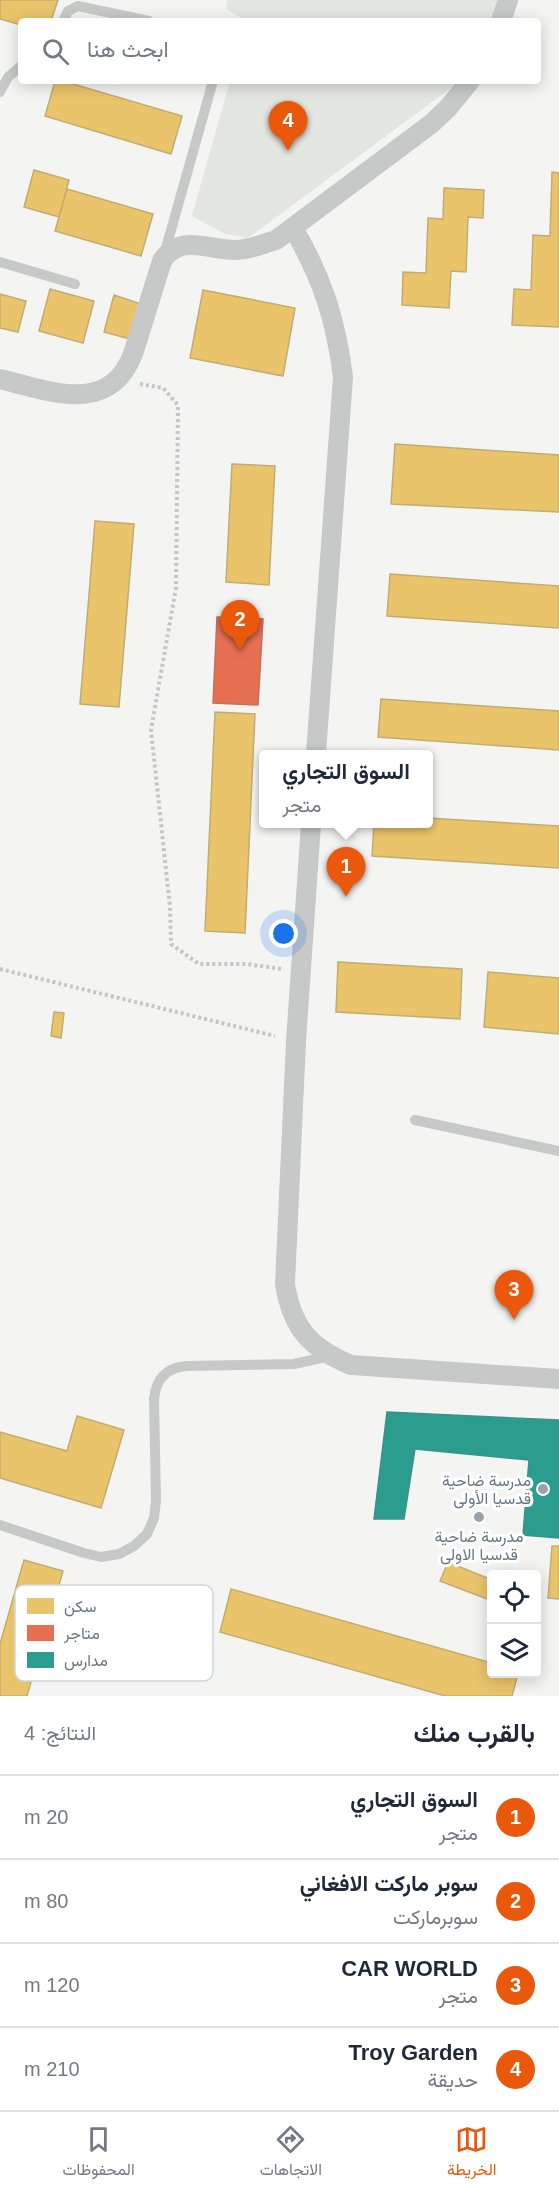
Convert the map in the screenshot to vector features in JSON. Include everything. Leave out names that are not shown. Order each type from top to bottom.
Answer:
[{"type":"street","points":[[502,18],[508,0]]},
{"type":"street","points":[[0,379],[68,394],[100,391],[118,381],[128,368],[162,261],[172,249],[187,244],[236,250],[257,247],[276,240],[431,124],[468,84]]},
{"type":"street","points":[[293,228],[322,283],[332,314],[343,377],[316,750]]},
{"type":"street","points":[[311,828],[296,1041],[285,1284],[289,1305],[298,1326],[312,1344],[330,1356],[351,1365],[559,1379]]},
{"type":"lane","points":[[64,18],[68,11],[78,6],[135,18]]},
{"type":"lane","points":[[0,92],[9,77],[18,69]]},
{"type":"lane","points":[[162,261],[212,84]]},
{"type":"lane","points":[[0,262],[75,284]]},
{"type":"lane","points":[[415,1120],[559,1151]]},
{"type":"lane","points":[[0,1525],[84,1553],[101,1557],[119,1554],[134,1546],[147,1534],[154,1518],[156,1501],[154,1398],[155,1388],[167,1372],[176,1367],[186,1366],[294,1364],[330,1356]]},
{"type":"path","points":[[118,381],[163,388],[178,405],[176,588],[151,730],[170,907],[171,945],[199,964],[246,964],[300,972]]},
{"type":"path","points":[[0,969],[296,1041]]},
{"type":"shaded area","points":[[227,0],[504,0],[496,18],[242,18],[226,9]]},
{"type":"shaded area","points":[[229,84],[456,84],[248,238],[225,234],[192,216]]},
{"type":"building: سكن","points":[[0,0],[58,0],[52,18],[18,18],[18,24],[0,19]]},
{"type":"building: سكن","points":[[54,84],[73,84],[182,116],[171,154],[45,116]]},
{"type":"building: سكن","points":[[34,170],[69,180],[59,217],[24,207]]},
{"type":"building: سكن","points":[[552,172],[559,173],[559,327],[512,325],[514,289],[531,290],[533,235],[550,236]]},
{"type":"building: سكن","points":[[444,188],[484,190],[483,218],[468,217],[466,272],[451,271],[449,308],[402,305],[403,272],[426,273],[428,218],[443,219]]},
{"type":"building: سكن","points":[[67,189],[153,214],[141,256],[55,231]]},
{"type":"building: سكن","points":[[50,289],[94,301],[83,343],[39,331]]},
{"type":"building: سكن","points":[[203,290],[295,308],[283,376],[190,358]]},
{"type":"building: سكن","points":[[0,294],[26,301],[18,332],[0,328]]},
{"type":"building: سكن","points":[[114,295],[141,304],[130,339],[104,332]]},
{"type":"building: سكن","points":[[395,444],[559,455],[559,512],[391,504]]},
{"type":"building: سكن","points":[[232,464],[275,466],[269,585],[226,582]]},
{"type":"building: سكن","points":[[95,521],[134,524],[119,707],[80,704]]},
{"type":"building: سكن","points":[[390,574],[559,586],[559,628],[387,616]]},
{"type":"building: سكن","points":[[381,699],[559,711],[559,750],[378,737]]},
{"type":"building: سكن","points":[[215,712],[255,714],[245,933],[205,931]]},
{"type":"building: سكن","points":[[433,818],[559,826],[559,868],[372,856],[374,828],[433,828]]},
{"type":"building: سكن","points":[[338,962],[462,969],[460,1019],[336,1012]]},
{"type":"building: سكن","points":[[488,972],[559,978],[559,1034],[484,1027]]},
{"type":"building: سكن","points":[[54,1012],[64,1013],[61,1038],[51,1036]]},
{"type":"building: سكن","points":[[77,1416],[124,1430],[101,1508],[0,1478],[0,1432],[67,1451]]},
{"type":"building: سكن","points":[[552,1546],[559,1546],[559,1599],[548,1598]]},
{"type":"building: سكن","points":[[24,1560],[63,1571],[59,1585],[17,1585]]},
{"type":"building: سكن","points":[[448,1562],[487,1578],[487,1599],[440,1581]]},
{"type":"building: سكن","points":[[231,1589],[487,1662],[487,1678],[517,1678],[512,1696],[445,1696],[220,1632]]},
{"type":"building: سكن","points":[[15,1592],[15,1681],[31,1681],[27,1696],[0,1696],[0,1644]]},
{"type":"building: متاجر","points":[[217,617],[263,619],[258,705],[213,703]]},
{"type":"building: مدارس","name":"مدرسة ضاحية قدسيا الأولى","points":[[387,1412],[559,1420],[559,1538],[523,1535],[529,1460],[415,1449],[404,1519],[374,1519]]},
{"type":"place","name":"Troy Garden","points":[[288,151]]},
{"type":"place","name":"سوبر ماركت الافغاني","points":[[240,650]]},
{"type":"place","name":"السوق التجاري","points":[[346,897]]},
{"type":"place","name":"CAR WORLD","points":[[514,1320]]},
{"type":"place","name":"مدرسة ضاحية قدسيا الأولى","points":[[543,1489]]},
{"type":"place","name":"مدرسة ضاحية قدسيا الاولى","points":[[479,1517]]}]
